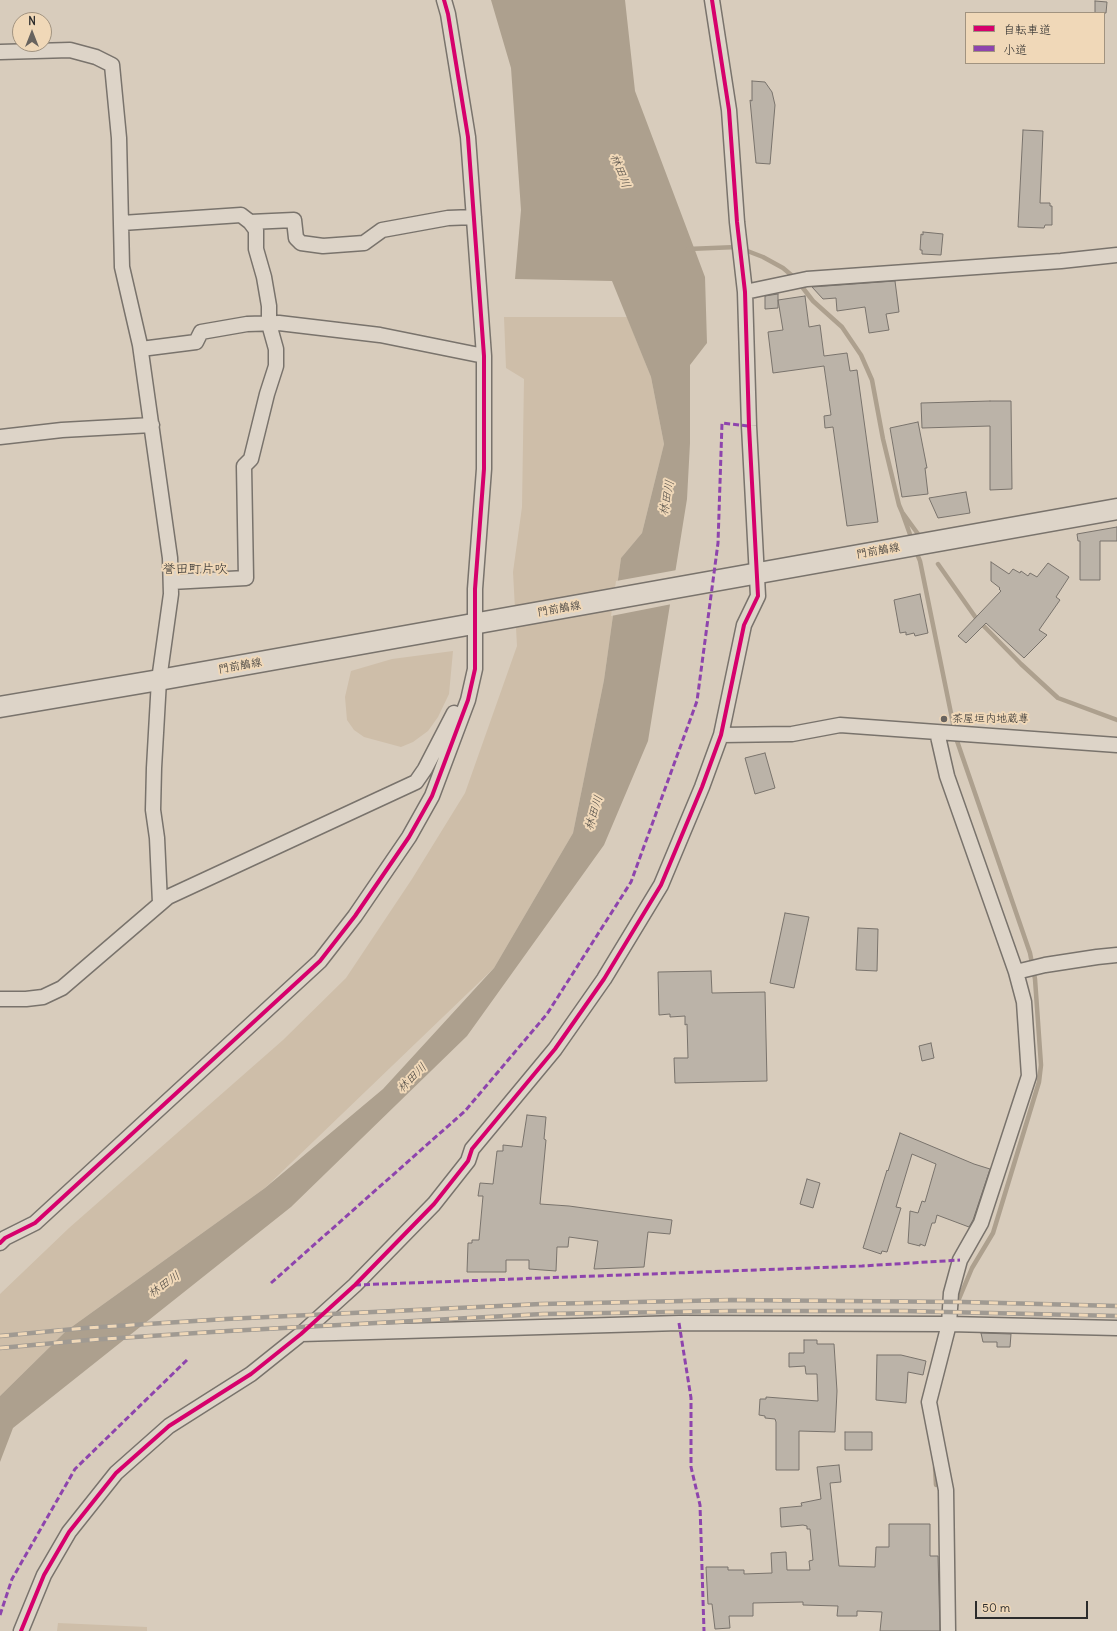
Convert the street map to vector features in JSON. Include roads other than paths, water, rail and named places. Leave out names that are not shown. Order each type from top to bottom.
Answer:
[{"type":"main road","name":"門前鵤線","points":[[0,707],[481,623],[753,573],[1117,509]]},
{"type":"street","points":[[0,1243],[5,1238],[35,1223],[320,960],[355,916],[409,837],[432,796],[468,700],[475,669],[481,623],[475,590],[484,469],[484,356],[468,137],[448,14],[444,0]]},
{"type":"street","points":[[22,1631],[44,1575],[69,1532],[116,1473],[169,1426],[251,1374],[301,1334],[355,1285],[434,1204],[468,1161],[472,1149],[555,1049],[604,979],[661,886],[702,787],[720,735],[744,625],[758,596],[753,573],[744,292],[737,222],[729,110],[712,0]]},
{"type":"street","points":[[0,52],[70,50],[96,56],[112,65],[119,138],[122,267],[141,349],[170,558],[171,594],[159,680],[154,768],[153,810],[158,838],[160,903]]},
{"type":"street","points":[[122,223],[241,215],[250,222],[256,230],[256,249],[264,277],[269,306],[269,324],[276,349],[276,366],[267,394],[251,459],[244,466],[246,578],[171,582]]},
{"type":"street","points":[[250,222],[294,220],[296,238],[301,243],[323,246],[364,243],[382,230],[448,218],[474,217]]},
{"type":"street","points":[[744,292],[807,279],[1061,261],[1117,255]]},
{"type":"street","points":[[141,349],[196,342],[201,332],[247,324],[269,324],[319,327],[380,335],[484,356]]},
{"type":"street","points":[[0,436],[152,424]]},
{"type":"street","points":[[0,999],[26,999],[43,997],[62,988],[168,896],[416,782],[425,769],[453,714],[468,700]]},
{"type":"street","points":[[720,735],[792,734],[840,725],[1117,745]]},
{"type":"street","points":[[937,732],[947,776],[1016,972],[1024,1002],[1029,1076],[981,1223],[960,1260],[951,1293],[949,1324],[929,1402],[946,1490],[948,1631]]},
{"type":"street","points":[[1016,972],[1097,956],[1117,955]]},
{"type":"street","points":[[301,1334],[679,1323],[949,1324],[1117,1328]]},
{"type":"water","name":"林田川","points":[[491,0],[625,0],[635,91],[705,277],[707,343],[690,365],[690,443],[687,499],[648,741],[604,845],[467,1036],[291,1207],[13,1428],[0,1462],[0,1396],[66,1331],[265,1188],[383,1089],[494,968],[573,833],[604,680],[621,558],[642,533],[664,444],[651,377],[612,281],[515,279],[521,210],[511,68]]},
{"type":"waterway","points":[[688,249],[737,247],[763,257],[783,268],[796,279],[813,301],[842,327],[861,355],[872,380],[883,439],[899,505],[902,512],[918,534]]},
{"type":"waterway","points":[[902,512],[912,540]]},
{"type":"waterway","points":[[915,549],[920,561],[956,738],[1030,953],[1035,979],[1041,1065],[1039,1082],[993,1233],[972,1268],[956,1306]]},
{"type":"waterway","points":[[938,564],[976,618],[1021,664],[1058,698],[1117,720]]},
{"type":"waterway","points":[[935,1467],[936,1485]]},
{"type":"railway","points":[[0,1336],[85,1328],[226,1319],[541,1304],[732,1300],[963,1302],[1117,1306]]},
{"type":"railway","points":[[0,1348],[88,1340],[228,1331],[543,1314],[731,1311],[904,1311],[1117,1316]]},
{"type":"place","name":"茶屋垣内地蔵尊","points":[[944,719]]},
{"type":"district","name":"誉田町片吹","points":[[195,569]]}]
